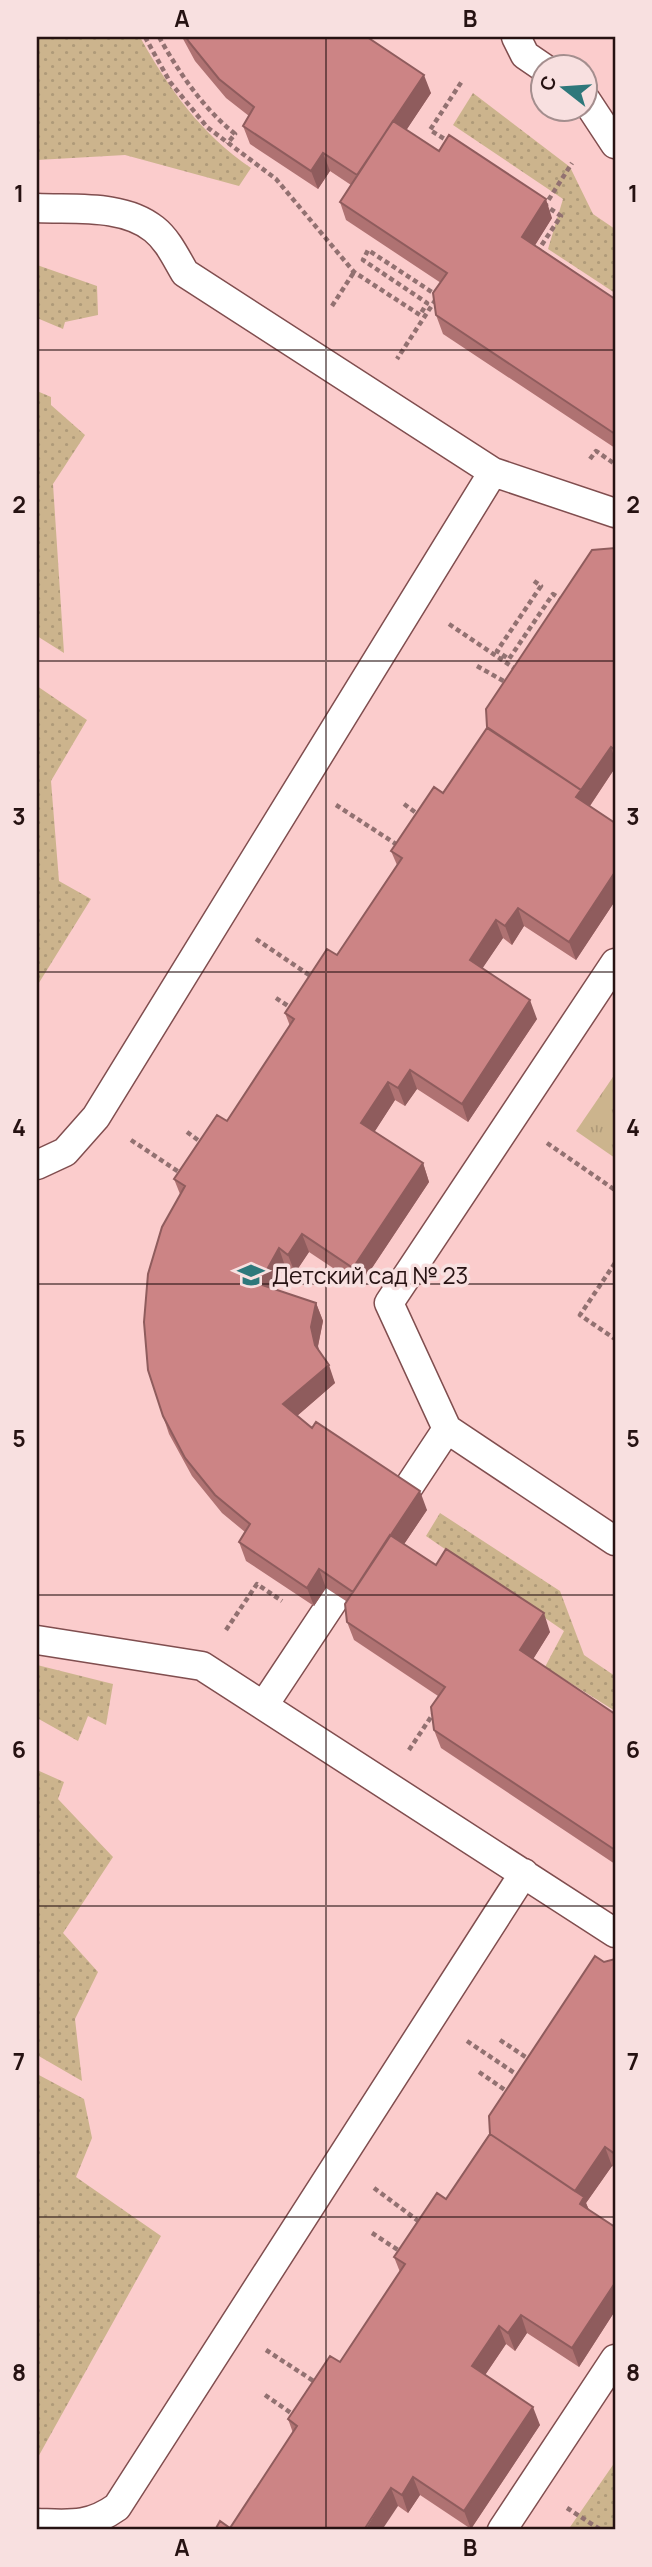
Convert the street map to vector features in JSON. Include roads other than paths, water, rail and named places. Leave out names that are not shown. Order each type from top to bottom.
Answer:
[{"type":"lane","points":[[516,37],[525,55],[530,58]]},
{"type":"lane","points":[[600,122],[615,145]]},
{"type":"lane","points":[[37,208],[109,211],[153,228],[168,244],[186,273],[493,472],[615,513]]},
{"type":"lane","points":[[37,1165],[65,1152],[96,1117],[493,472]]},
{"type":"lane","points":[[615,963],[389,1303],[447,1429],[615,1541]]},
{"type":"lane","points":[[404,1494],[447,1429]]},
{"type":"lane","points":[[264,1705],[337,1595]]},
{"type":"lane","points":[[37,1640],[202,1666],[615,1933]]},
{"type":"lane","points":[[37,2523],[76,2524],[98,2520],[117,2507],[524,1873]]},
{"type":"lane","points":[[502,2530],[615,2359]]},
{"type":"place","name":"Детский сад № 23","points":[[251,1275]]}]
